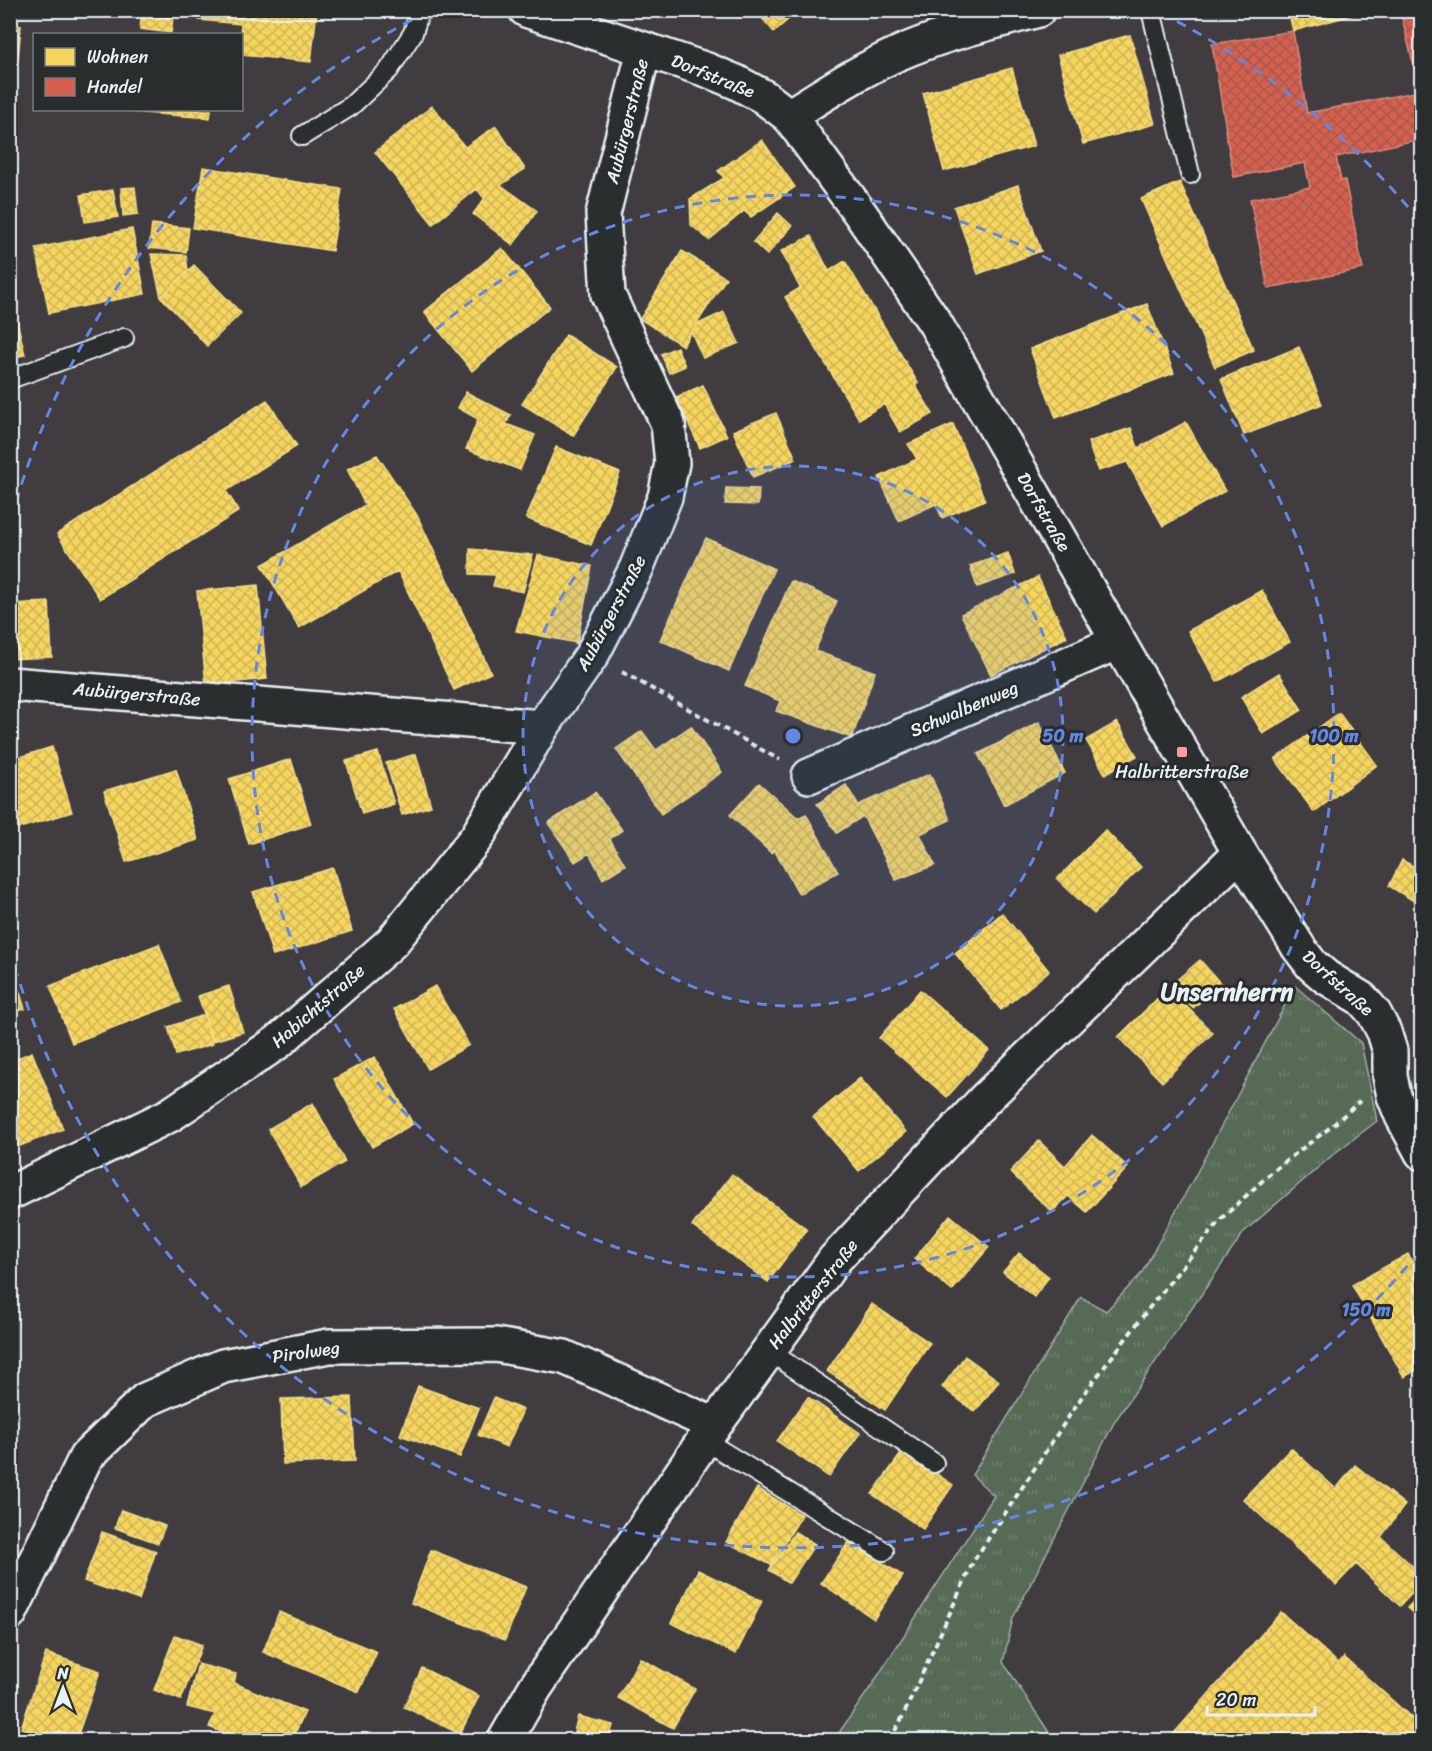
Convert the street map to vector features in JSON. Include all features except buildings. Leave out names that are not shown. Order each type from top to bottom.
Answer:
[{"type":"street","name":"Dorfstraße","points":[[526,10],[707,70],[764,97],[789,116],[860,213],[935,323],[1240,853],[1299,948],[1312,965],[1326,977],[1362,999],[1374,1013],[1384,1032],[1390,1051],[1390,1076],[1394,1096],[1422,1153]]},
{"type":"street","points":[[789,116],[844,81],[897,54],[957,32],[1038,10]]},
{"type":"street","name":"Aubürgerstraße","points":[[10,684],[542,727],[592,655],[636,569],[665,497],[672,463],[668,424],[608,295],[603,214],[644,50]]},
{"type":"street","name":"Schwalbenweg","points":[[809,776],[1118,642]]},
{"type":"street","name":"Habichtstraße","points":[[10,1193],[170,1115],[278,1042],[392,942],[477,837],[542,727]]},
{"type":"street","name":"Halbritterstraße","points":[[506,1740],[535,1688],[709,1432],[835,1259],[985,1099],[1240,853]]},
{"type":"street","name":"Pirolweg","points":[[10,1613],[86,1457],[145,1400],[223,1366],[329,1346],[495,1345],[564,1357],[709,1432]]},
{"type":"lane","points":[[302,136],[351,106],[389,70],[413,33],[420,10]]},
{"type":"lane","points":[[1151,10],[1190,174]]},
{"type":"lane","points":[[10,379],[124,338]]},
{"type":"lane","points":[[769,1351],[934,1463]]},
{"type":"lane","points":[[709,1432],[884,1551]]},
{"type":"path","points":[[592,655],[809,776]]},
{"type":"path","points":[[890,1740],[974,1562],[1083,1395],[1152,1303],[1221,1219],[1274,1170],[1363,1099]]},
{"type":"green space","points":[[1295,986],[1361,1043],[1377,1121],[1335,1153],[1244,1232],[1115,1421],[1013,1618],[1003,1662],[1054,1740],[834,1740],[994,1496],[972,1475],[1081,1297],[1106,1311],[1141,1274]]},
{"type":"place","name":"Halbritterstraße","points":[[1182,752]]},
{"type":"district","name":"Unsernherrn","points":[[1227,992]]}]
